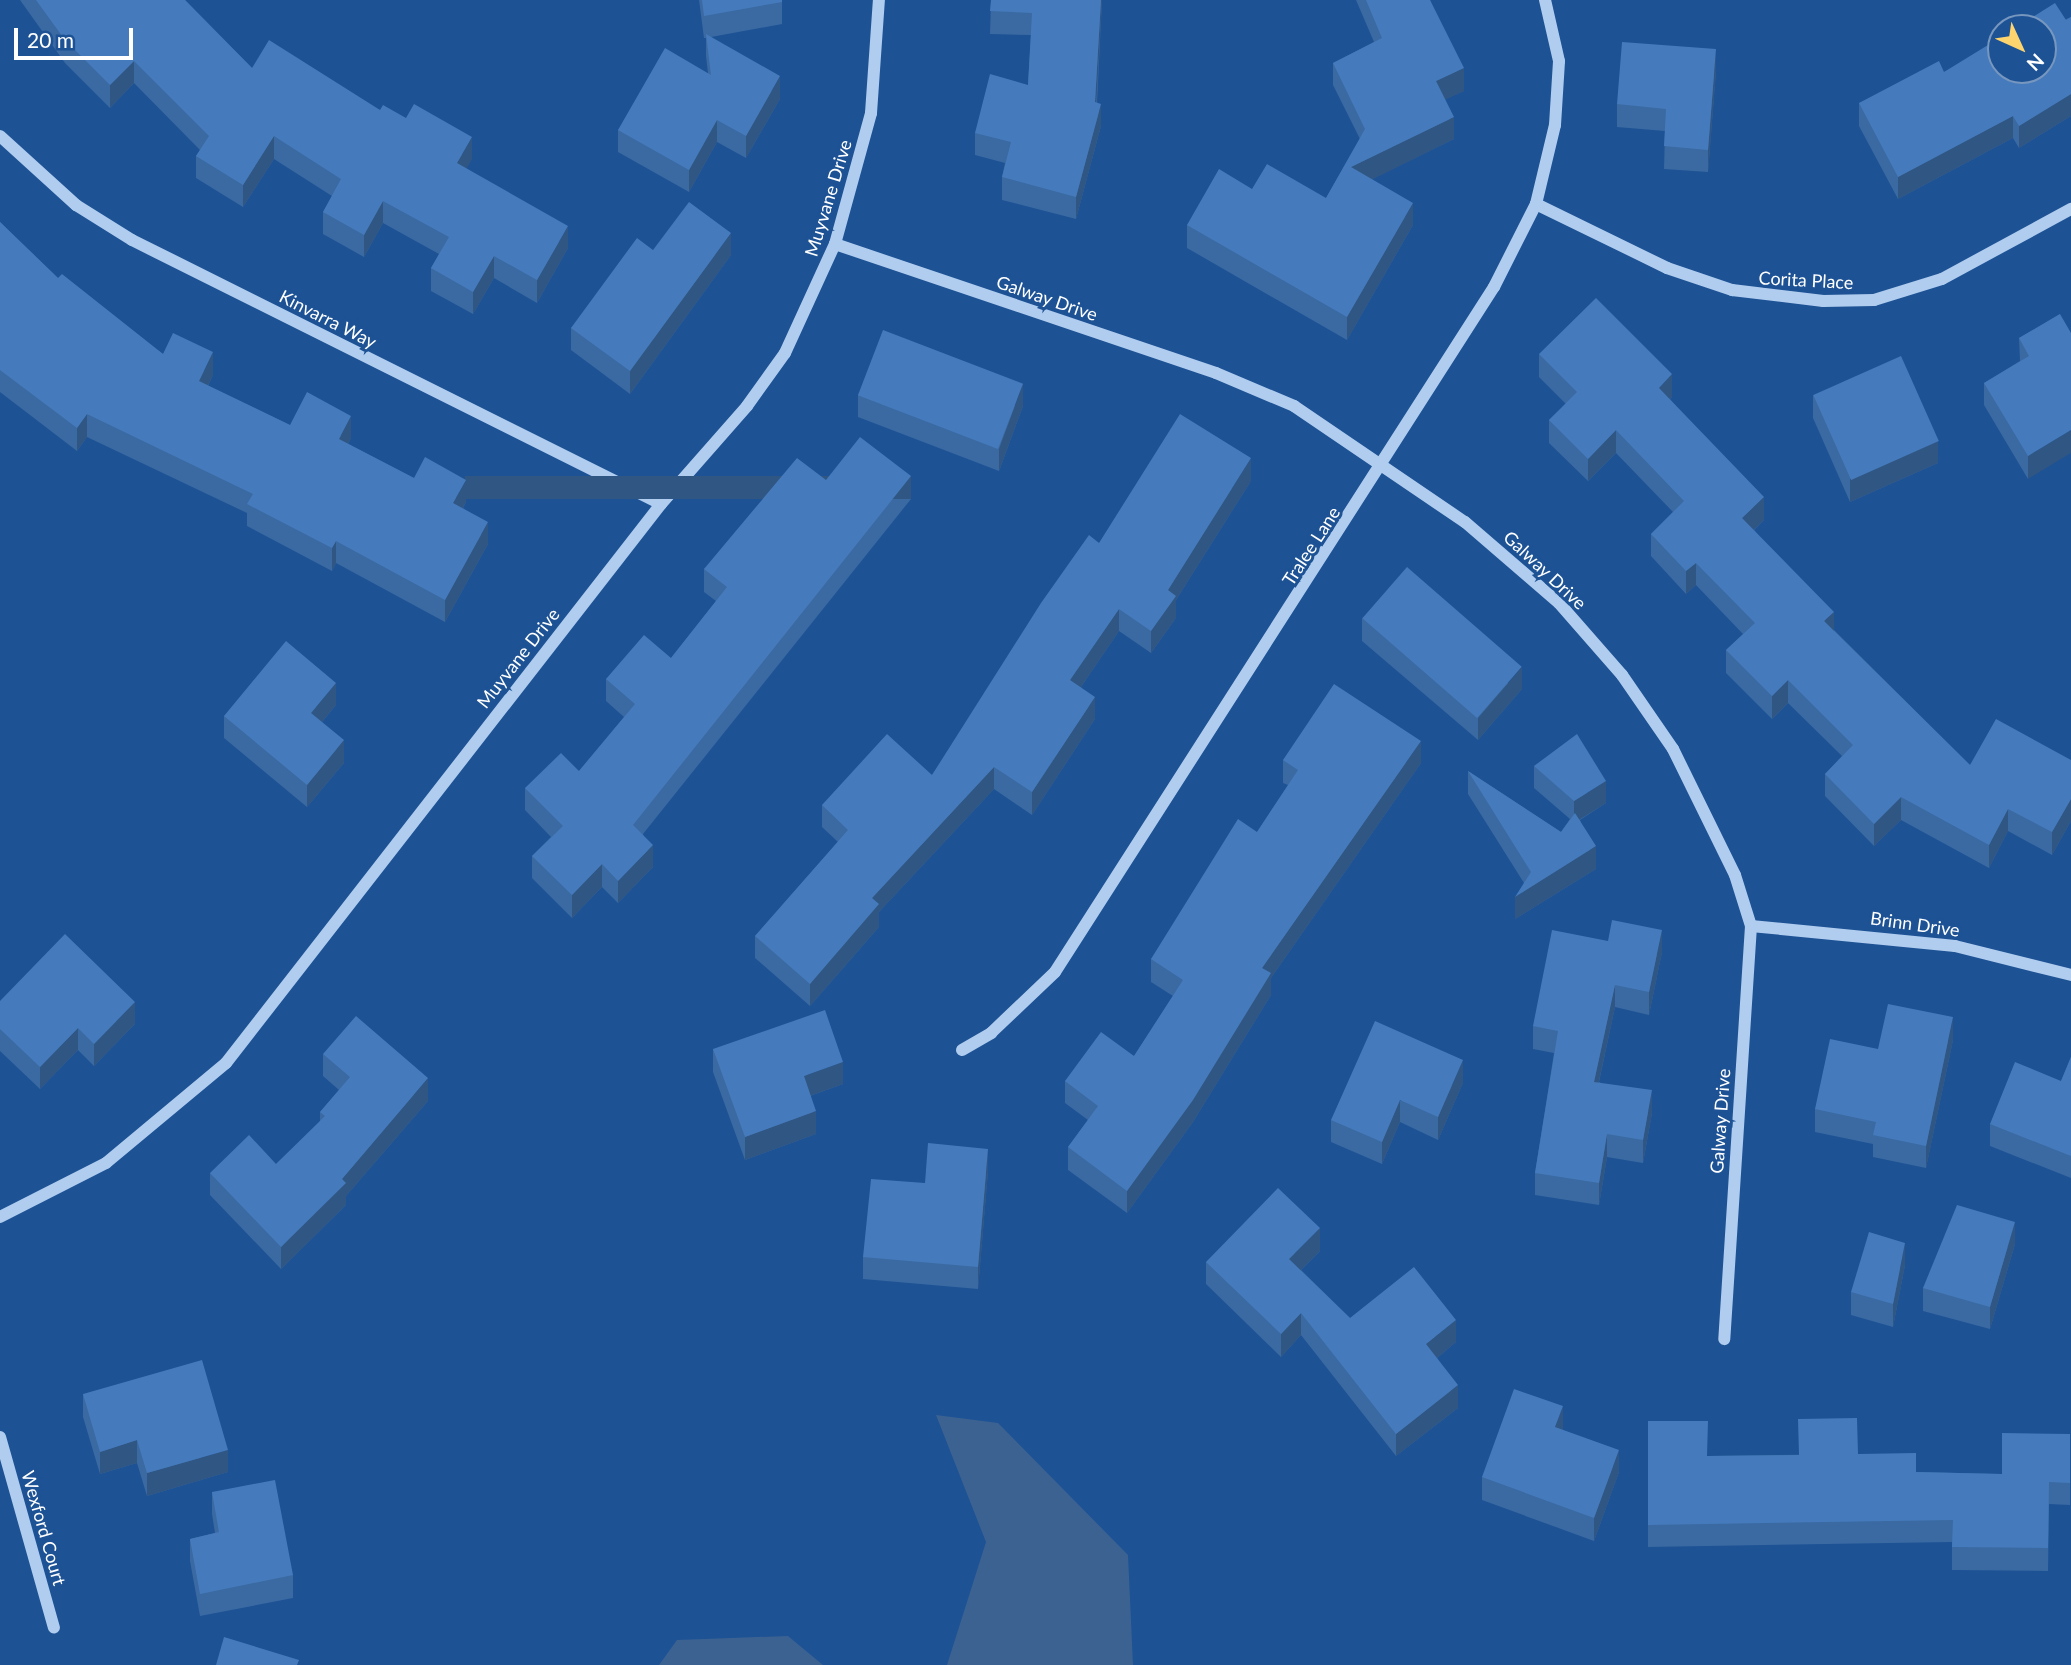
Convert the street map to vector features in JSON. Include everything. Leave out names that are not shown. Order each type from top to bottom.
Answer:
[{"type":"street","name":"Muyvane Drive","points":[[0,1217],[106,1163],[226,1063],[661,504],[747,406],[785,353],[835,244],[871,113],[879,0]]},
{"type":"street","name":"Tralee Lane","points":[[962,1050],[990,1033],[1055,972],[1385,464],[1494,287],[1536,204],[1558,92],[1559,61],[1545,0]]},
{"type":"street","name":"Kinvarra Way","points":[[0,136],[76,205],[132,240],[661,504]]},
{"type":"street","name":"Corita Place","points":[[1536,204],[1667,268],[1732,290],[1823,301],[1874,300],[1942,279],[2071,209]]},
{"type":"street","name":"Galway Drive","points":[[835,244],[1216,373],[1294,406],[1385,464],[1559,603],[1622,675],[1673,749],[1735,875],[1752,926],[1724,1339]]},
{"type":"street","name":"Brinn Drive","points":[[1752,926],[1955,946],[2071,975]]},
{"type":"street","name":"Wexford Court","points":[[0,1437],[54,1628]]},
{"type":"water","points":[[936,1415],[998,1423],[1128,1555],[1133,1665],[947,1665],[986,1542]]},
{"type":"water","points":[[788,1636],[823,1665],[659,1665],[677,1640]]},
{"type":"building","points":[[36,0],[185,0],[252,68],[269,40],[380,110],[383,105],[406,118],[414,104],[472,137],[457,163],[568,226],[537,280],[494,256],[473,292],[431,268],[449,237],[383,201],[364,235],[323,212],[341,179],[274,136],[243,185],[196,156],[209,136],[134,61],[110,85],[65,40]]},
{"type":"building","points":[[702,0],[782,0],[782,2],[704,16]]},
{"type":"building","points":[[991,0],[1101,0],[1095,102],[1101,104],[1076,197],[1002,177],[1011,142],[975,133],[990,74],[1028,85],[1032,13],[990,11]]},
{"type":"building","points":[[1366,0],[1430,0],[1464,68],[1436,81],[1454,117],[1351,167],[1413,203],[1347,317],[1187,225],[1219,169],[1252,189],[1267,164],[1326,198],[1365,129],[1333,63],[1382,38]]},
{"type":"building","points":[[2055,3],[2066,20],[2071,17],[2071,94],[2019,126],[2013,116],[1898,177],[1859,103],[1939,61],[1944,72],[1987,46],[1987,84],[2057,84],[2057,14],[2037,14]]},
{"type":"building","points":[[706,34],[780,76],[746,136],[717,120],[689,170],[618,130],[665,48],[711,75]]},
{"type":"building","points":[[1622,42],[1716,49],[1708,150],[1664,146],[1666,109],[1617,104]]},
{"type":"building","points":[[689,202],[731,233],[630,371],[571,328],[637,238],[653,250]]},
{"type":"building","points":[[0,222],[58,278],[62,274],[163,354],[173,333],[213,352],[199,381],[290,425],[307,392],[351,416],[339,439],[414,478],[425,457],[466,480],[453,503],[488,522],[445,600],[336,541],[332,548],[247,504],[253,494],[87,414],[77,428],[0,370]]},
{"type":"building","points":[[1596,298],[1672,374],[1659,388],[1764,497],[1742,518],[1834,612],[1824,621],[1970,765],[1996,719],[2071,760],[2071,799],[2052,832],[2008,809],[1989,845],[1901,797],[1874,824],[1825,774],[1853,745],[1788,680],[1772,696],[1726,650],[1755,623],[1696,563],[1686,571],[1651,534],[1684,501],[1616,430],[1588,459],[1549,420],[1577,392],[1539,354]]},
{"type":"building","points":[[2060,314],[2071,333],[2071,430],[2028,456],[1984,383],[2029,356],[2019,338]]},
{"type":"building","points":[[883,330],[1023,384],[998,449],[858,395]]},
{"type":"building","points":[[1901,356],[1939,441],[1851,480],[1813,395]]},
{"type":"building","points":[[1180,414],[1251,458],[1168,590],[1176,596],[1151,631],[1119,609],[1070,680],[1095,697],[1032,792],[994,767],[872,898],[879,904],[810,984],[755,936],[848,830],[822,805],[887,734],[932,775],[1041,603],[1089,535],[1099,543]]},
{"type":"building","points":[[860,437],[911,476],[633,825],[653,845],[618,881],[602,864],[572,895],[532,856],[563,826],[525,788],[561,753],[579,771],[635,704],[606,679],[644,635],[671,658],[727,587],[704,569],[797,458],[826,480]]},
{"type":"building","points":[[1407,567],[1522,667],[1477,718],[1362,618]]},
{"type":"building","points":[[286,641],[336,683],[311,713],[344,740],[307,785],[224,716]]},
{"type":"building","points":[[1334,684],[1421,741],[1262,968],[1271,973],[1193,1100],[1127,1191],[1068,1147],[1098,1106],[1065,1081],[1101,1032],[1134,1056],[1183,980],[1151,959],[1238,819],[1257,832],[1298,770],[1283,760]]},
{"type":"building","points":[[1577,734],[1606,781],[1574,801],[1534,766]]},
{"type":"building","points":[[1468,771],[1561,832],[1575,813],[1596,846],[1515,897],[1531,872]]},
{"type":"building","points":[[1612,920],[1662,930],[1649,992],[1615,985],[1594,1082],[1652,1090],[1643,1140],[1607,1134],[1599,1183],[1535,1173],[1558,1031],[1533,1026],[1552,930],[1608,941]]},
{"type":"building","points":[[65,934],[135,1002],[94,1044],[78,1028],[40,1067],[0,1029],[0,1001]]},
{"type":"building","points":[[1888,1004],[1953,1017],[1926,1146],[1873,1135],[1876,1122],[1815,1109],[1830,1039],[1878,1049]]},
{"type":"building","points":[[825,1010],[843,1062],[804,1076],[816,1111],[745,1137],[713,1049]]},
{"type":"building","points":[[356,1016],[428,1078],[342,1179],[346,1183],[281,1247],[210,1173],[249,1135],[276,1164],[325,1116],[320,1112],[350,1077],[323,1054]]},
{"type":"building","points":[[1375,1021],[1463,1060],[1438,1117],[1400,1100],[1382,1142],[1331,1120]]},
{"type":"building","points":[[2071,1057],[2071,1156],[1990,1124],[2015,1062],[2061,1081]]},
{"type":"building","points":[[928,1143],[988,1149],[978,1267],[863,1257],[871,1179],[925,1183]]},
{"type":"building","points":[[1278,1188],[1320,1228],[1289,1259],[1350,1318],[1414,1267],[1456,1320],[1426,1344],[1458,1385],[1396,1434],[1301,1313],[1281,1334],[1206,1262]]},
{"type":"building","points":[[1957,1205],[2015,1222],[1990,1307],[1923,1288]]},
{"type":"building","points":[[1869,1232],[1905,1243],[1893,1304],[1851,1292]]},
{"type":"building","points":[[202,1360],[228,1450],[147,1473],[137,1440],[100,1452],[83,1394]]},
{"type":"building","points":[[1514,1389],[1563,1406],[1555,1427],[1619,1450],[1594,1518],[1482,1477]]},
{"type":"building","points":[[1857,1418],[1858,1454],[1916,1453],[1916,1472],[2002,1474],[2002,1433],[2070,1434],[2070,1483],[2049,1482],[2048,1548],[1952,1547],[1953,1520],[1648,1525],[1648,1421],[1708,1421],[1707,1456],[1799,1455],[1798,1419]]},
{"type":"building","points":[[275,1480],[293,1575],[200,1594],[190,1539],[219,1532],[212,1492]]},
{"type":"building","points":[[224,1637],[299,1660],[297,1665],[216,1665]]}]
